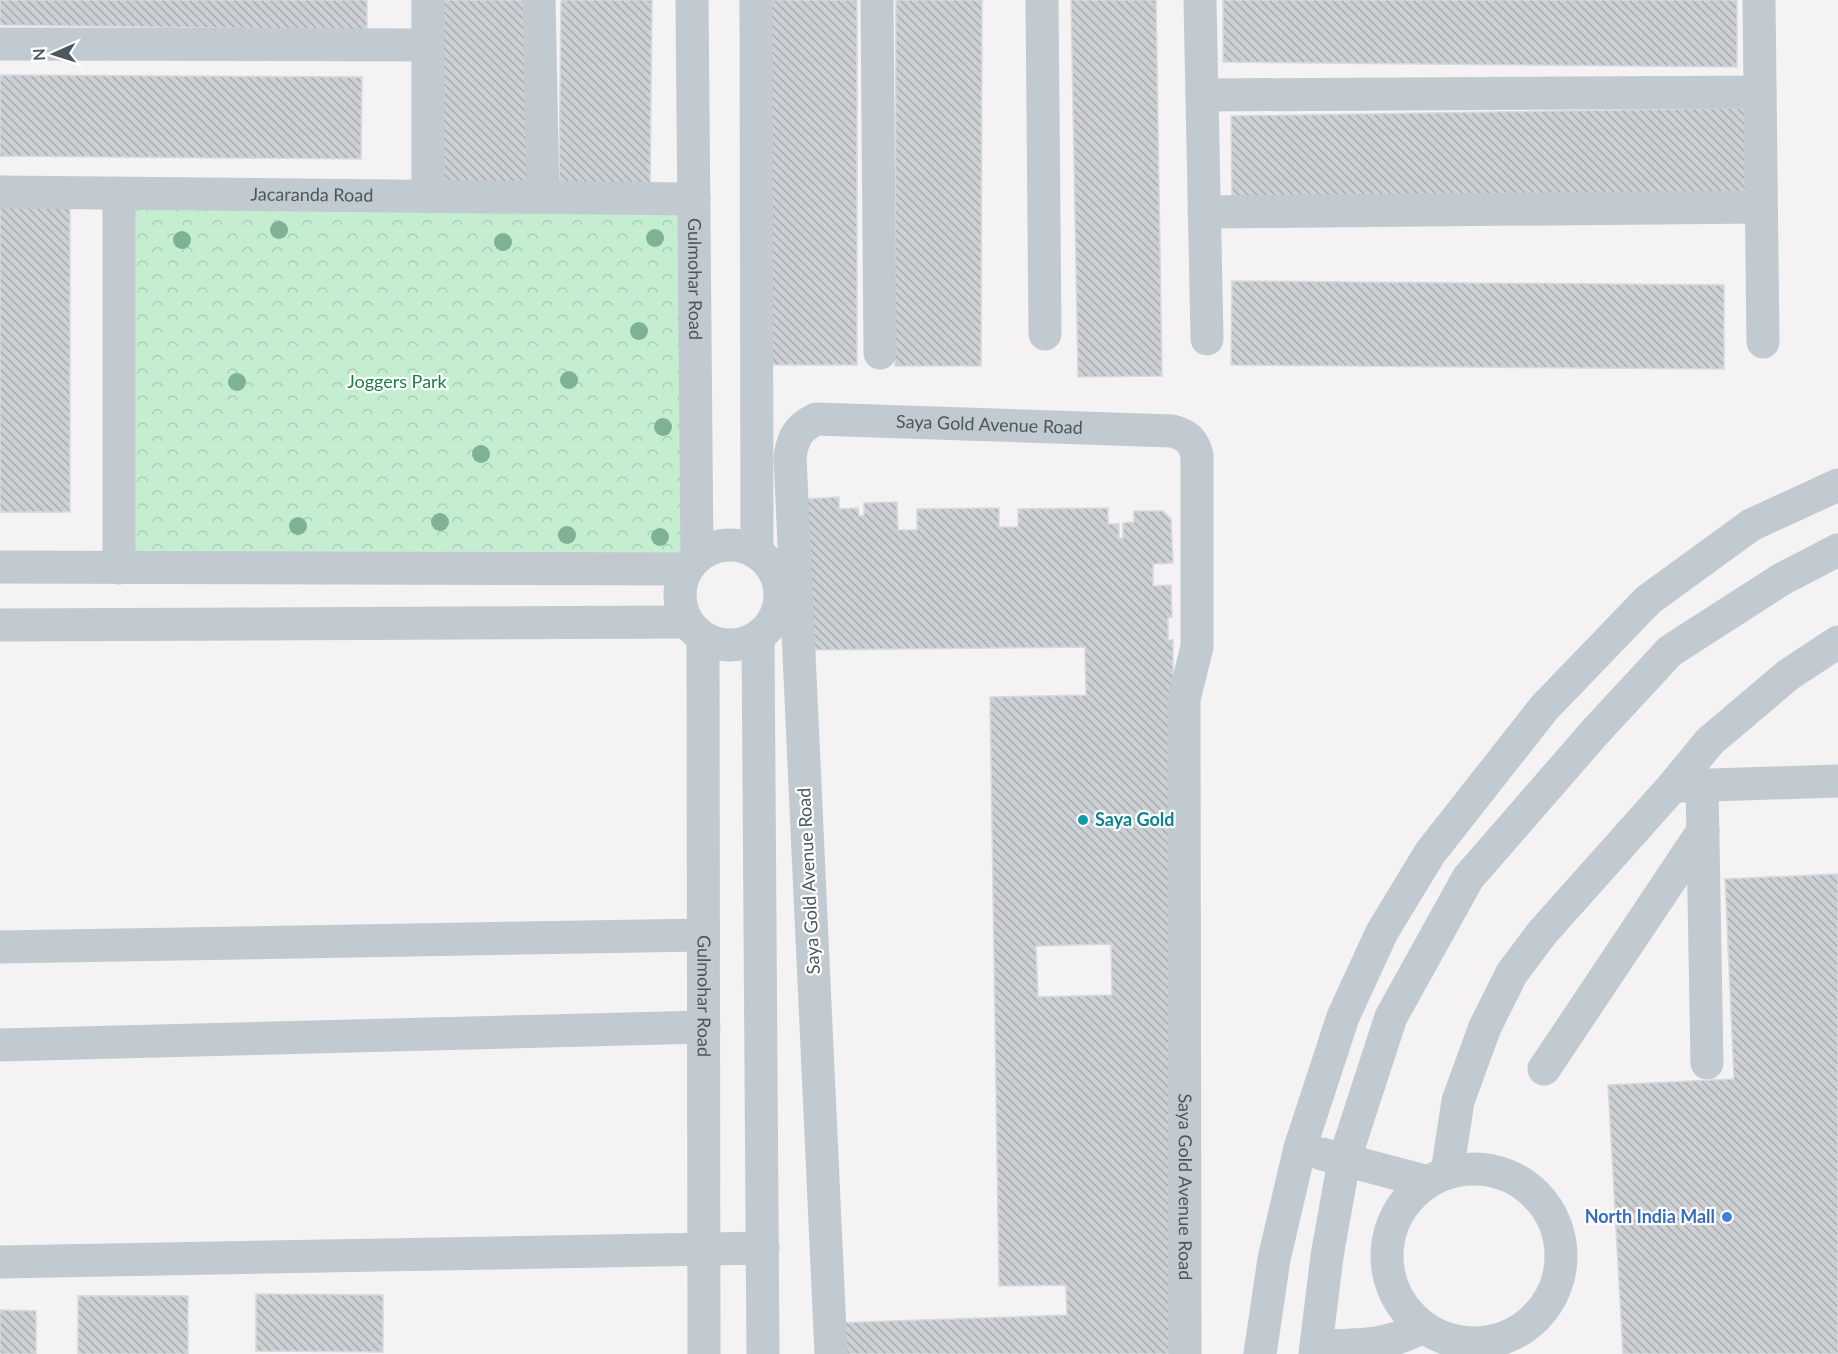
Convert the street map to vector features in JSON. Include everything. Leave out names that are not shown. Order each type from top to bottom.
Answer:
[{"type":"street","points":[[428,0],[428,196]]},
{"type":"street","points":[[540,0],[543,197]]},
{"type":"street","name":"Gulmohar Road","points":[[692,0],[694,199],[692,563]]},
{"type":"street","points":[[756,0],[757,552]]},
{"type":"street","points":[[878,0],[880,353]]},
{"type":"street","points":[[1042,0],[1045,334]]},
{"type":"street","points":[[1200,0],[1207,339]]},
{"type":"street","points":[[1759,0],[1763,342]]},
{"type":"street","points":[[0,44],[428,45]]},
{"type":"street","points":[[1202,95],[1760,92]]},
{"type":"street","name":"Jacaranda Road","points":[[0,192],[694,199]]},
{"type":"street","points":[[119,193],[119,568]]},
{"type":"street","points":[[1204,212],[1761,207]]},
{"type":"street","name":"Saya Gold Avenue Road","points":[[831,1354],[790,457],[792,440],[802,427],[816,419],[1172,431],[1190,438],[1194,445],[1197,455],[1197,646],[1184,699],[1185,1354]]},
{"type":"street","points":[[1260,1354],[1274,1259],[1300,1148],[1342,1017],[1382,932],[1430,853],[1544,708],[1648,600],[1751,525],[1838,485]]},
{"type":"street","points":[[0,625],[694,630],[717,645],[740,646],[758,639],[778,612],[781,591],[776,573],[757,552],[742,546],[726,544],[709,549],[692,563],[679,593],[694,630]]},
{"type":"street","points":[[1422,1327],[1408,1335],[1378,1345],[1316,1350],[1327,1256],[1344,1161],[1391,1017],[1468,878],[1670,651],[1782,579],[1838,550]]},
{"type":"street","points":[[0,567],[692,563]]},
{"type":"street","name":"Gulmohar Road","points":[[694,630],[703,935],[704,1354]]},
{"type":"street","points":[[758,639],[764,1354]]},
{"type":"street","points":[[1437,1178],[1458,1101],[1485,1027],[1512,973],[1542,933],[1688,785],[1710,741],[1788,675],[1838,642]]},
{"type":"street","points":[[1588,662],[1623,702]]},
{"type":"street","points":[[1688,785],[1838,781]]},
{"type":"street","points":[[1688,785],[1703,831],[1707,1063]]},
{"type":"street","points":[[1544,1070],[1703,831]]},
{"type":"street","points":[[0,947],[703,935]]},
{"type":"street","points":[[0,1045],[704,1027]]},
{"type":"street","points":[[1300,1148],[1344,1161],[1437,1178]]},
{"type":"street","points":[[1468,1169],[1488,1170],[1509,1176],[1527,1186],[1542,1201],[1553,1219],[1560,1239],[1562,1260],[1558,1281],[1550,1300],[1537,1317],[1521,1330],[1502,1340],[1482,1344],[1461,1343],[1441,1337],[1422,1327],[1407,1312],[1395,1294],[1389,1274],[1387,1253],[1391,1232],[1399,1213],[1412,1196],[1437,1178],[1468,1169]]},
{"type":"street","points":[[0,1262],[763,1248]]},
{"type":"green space","name":"Joggers Park","points":[[119,193],[685,199],[686,569],[119,568]]},
{"type":"building","points":[[0,0],[367,0],[367,30],[0,25]]},
{"type":"building","points":[[439,0],[533,0],[532,192],[438,192]]},
{"type":"building","points":[[561,0],[652,0],[650,190],[559,190]]},
{"type":"building","points":[[770,0],[857,0],[857,365],[770,365]]},
{"type":"building","points":[[896,0],[982,0],[981,366],[895,366]]},
{"type":"building","points":[[1071,0],[1156,0],[1162,376],[1078,377]]},
{"type":"building","points":[[1223,0],[1737,0],[1737,67],[1223,62]]},
{"type":"building","points":[[0,75],[362,77],[361,159],[0,156]]},
{"type":"building","points":[[1746,108],[1747,194],[1232,202],[1231,116]]},
{"type":"building","points":[[0,201],[70,201],[70,512],[0,512]]},
{"type":"building","points":[[1232,281],[1724,285],[1724,369],[1231,365]]},
{"type":"building","name":"Saya Gold","points":[[839,497],[839,509],[858,508],[859,516],[864,515],[864,503],[897,502],[898,530],[917,530],[917,509],[999,508],[999,527],[1018,527],[1018,509],[1108,508],[1108,524],[1119,524],[1119,538],[1123,538],[1123,523],[1134,522],[1134,511],[1163,511],[1171,519],[1173,563],[1153,564],[1153,586],[1171,585],[1172,617],[1168,618],[1168,640],[1173,640],[1173,1354],[837,1354],[834,1323],[1067,1315],[1066,1285],[999,1286],[990,697],[1086,695],[1085,647],[805,650],[805,499]],"holes":[[[1111,944],[1112,995],[1038,997],[1036,946]]]},
{"type":"building","name":"North India Mall","points":[[1838,874],[1838,1354],[1623,1354],[1608,1085],[1734,1079],[1725,879]]},
{"type":"building","points":[[256,1294],[383,1295],[383,1352],[256,1351]]},
{"type":"building","points":[[78,1296],[188,1296],[188,1354],[78,1354]]},
{"type":"building","points":[[0,1310],[36,1311],[36,1354],[0,1354]]},
{"type":"place","name":"Saya Gold","points":[[1083,820]]},
{"type":"place","name":"North India Mall","points":[[1727,1217]]}]
